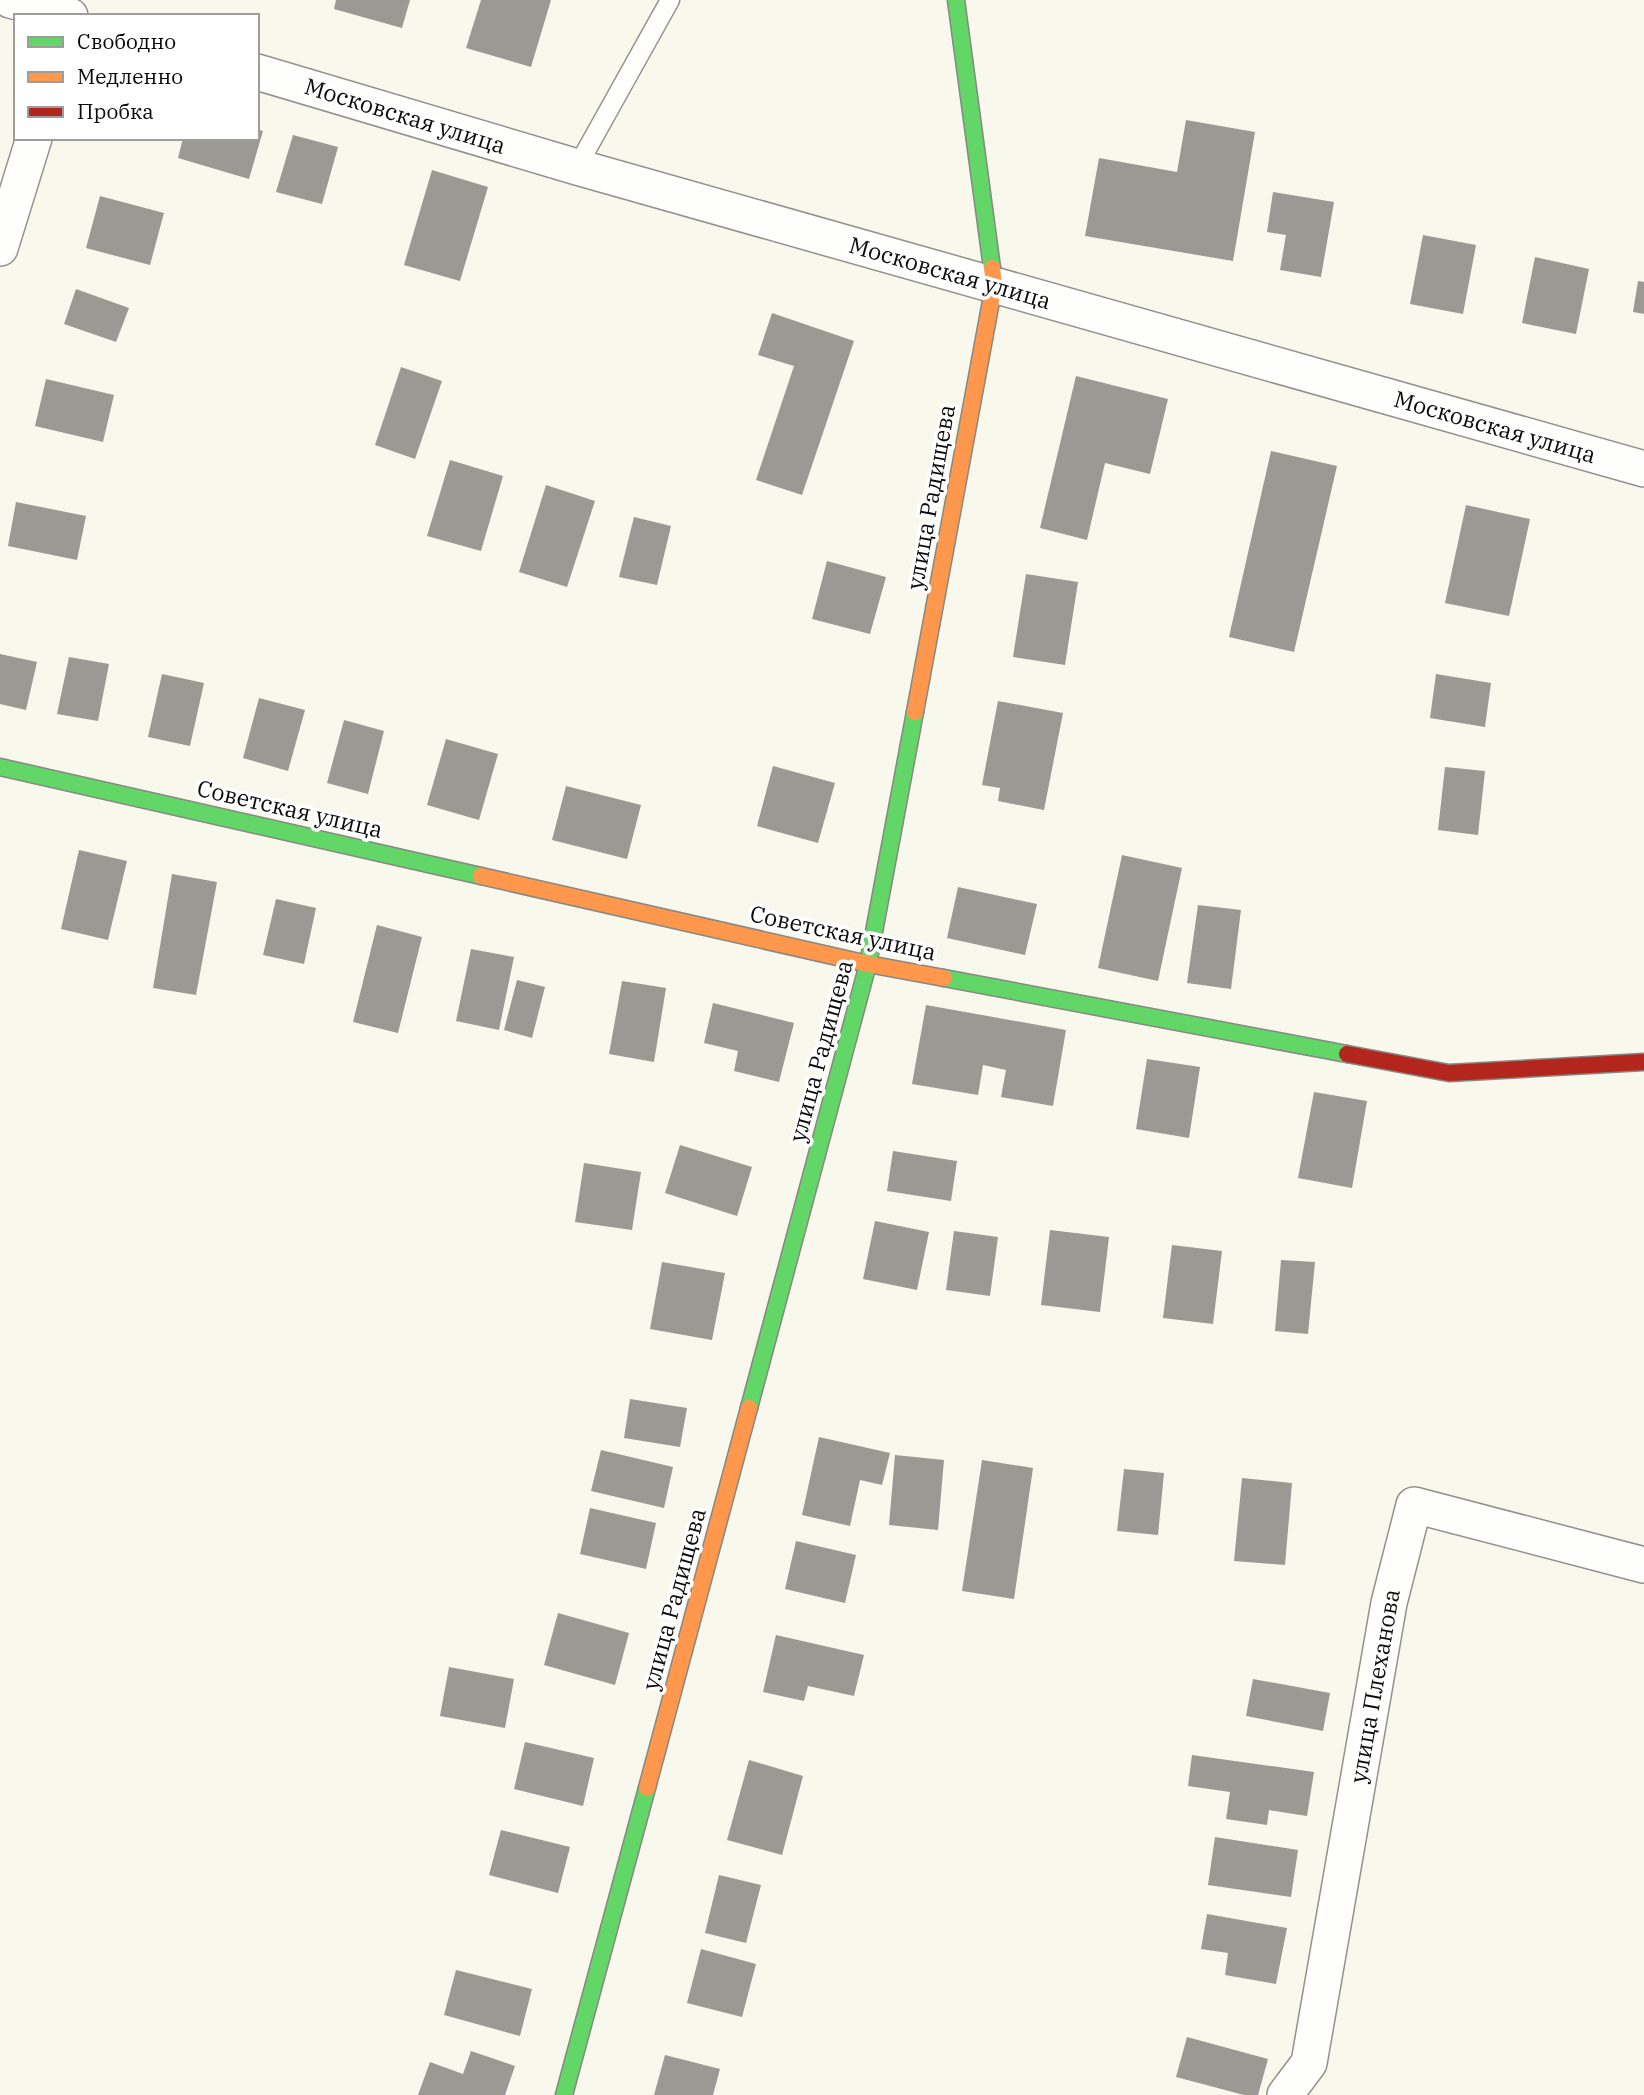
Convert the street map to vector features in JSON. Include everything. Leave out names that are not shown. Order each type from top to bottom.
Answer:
[{"type":"street","points":[[10,0],[63,14]]},
{"type":"street","name":"улица Радищева","points":[[564,2095],[868,964],[994,285],[956,0]]},
{"type":"street","name":"Московская улица","points":[[259,73],[577,167],[1644,470]]},
{"type":"street","points":[[0,248],[33,140]]},
{"type":"street","name":"Советская улица","points":[[0,767],[868,964],[1449,1073],[1644,1062]]},
{"type":"street","name":"улица Плеханова","points":[[1285,2095],[1309,2063],[1389,1603],[1414,1505],[1644,1565]]},
{"type":"lane","points":[[577,167],[670,0]]},
{"type":"building","points":[[336,0],[410,0],[402,28],[334,9]]},
{"type":"building","points":[[481,0],[551,0],[531,67],[466,48]]},
{"type":"building","points":[[1186,120],[1255,132],[1233,261],[1085,236],[1099,158],[1177,172]]},
{"type":"building","points":[[259,130],[263,131],[249,179],[178,158],[182,140],[259,140]]},
{"type":"building","points":[[293,135],[338,147],[322,204],[276,192]]},
{"type":"building","points":[[432,170],[488,187],[460,281],[404,265]]},
{"type":"building","points":[[1273,192],[1334,202],[1321,277],[1280,270],[1286,235],[1267,232]]},
{"type":"building","points":[[100,196],[164,213],[150,265],[86,248]]},
{"type":"building","points":[[1423,235],[1476,245],[1463,314],[1410,304]]},
{"type":"building","points":[[1535,257],[1589,269],[1576,334],[1522,323]]},
{"type":"building","points":[[1638,281],[1644,282],[1644,314],[1633,312]]},
{"type":"building","points":[[76,289],[129,308],[116,342],[64,324]]},
{"type":"building","points":[[772,313],[854,341],[802,495],[756,480],[794,366],[758,355]]},
{"type":"building","points":[[401,367],[442,381],[415,459],[375,445]]},
{"type":"building","points":[[1076,376],[1168,399],[1150,474],[1105,463],[1087,540],[1040,528]]},
{"type":"building","points":[[46,379],[114,395],[103,442],[35,426]]},
{"type":"building","points":[[1271,451],[1337,466],[1294,652],[1229,637]]},
{"type":"building","points":[[450,460],[503,476],[481,551],[427,536]]},
{"type":"building","points":[[546,485],[595,501],[567,587],[519,572]]},
{"type":"building","points":[[16,502],[86,516],[77,560],[8,546]]},
{"type":"building","points":[[1466,505],[1530,519],[1509,616],[1445,603]]},
{"type":"building","points":[[634,517],[671,526],[657,585],[619,577]]},
{"type":"building","points":[[827,561],[886,577],[870,634],[812,619]]},
{"type":"building","points":[[1026,574],[1078,582],[1065,665],[1013,657]]},
{"type":"building","points":[[0,654],[37,662],[26,710],[0,704]]},
{"type":"building","points":[[69,657],[109,664],[98,721],[57,714]]},
{"type":"building","points":[[162,674],[204,683],[190,746],[148,737]]},
{"type":"building","points":[[1436,674],[1491,683],[1485,727],[1430,718]]},
{"type":"building","points":[[259,698],[305,710],[288,771],[243,758]]},
{"type":"building","points":[[998,701],[1063,713],[1044,810],[998,801],[1000,788],[982,785]]},
{"type":"building","points":[[344,720],[384,731],[368,794],[327,783]]},
{"type":"building","points":[[446,739],[498,754],[479,820],[427,805]]},
{"type":"building","points":[[773,766],[835,783],[818,843],[757,826]]},
{"type":"building","points":[[1445,767],[1485,771],[1478,835],[1438,830]]},
{"type":"building","points":[[566,786],[641,805],[627,859],[552,840]]},
{"type":"building","points":[[79,850],[127,861],[108,940],[61,929]]},
{"type":"building","points":[[1122,855],[1182,868],[1158,981],[1098,968]]},
{"type":"building","points":[[172,874],[217,882],[196,995],[153,988]]},
{"type":"building","points":[[958,887],[1037,904],[1025,955],[947,938]]},
{"type":"building","points":[[276,899],[316,908],[304,964],[263,955]]},
{"type":"building","points":[[1198,905],[1241,910],[1231,989],[1187,983]]},
{"type":"building","points":[[377,925],[422,937],[398,1033],[353,1022]]},
{"type":"building","points":[[471,949],[514,957],[499,1030],[456,1021]]},
{"type":"building","points":[[517,980],[545,987],[532,1038],[504,1030]]},
{"type":"building","points":[[622,981],[666,988],[654,1062],[609,1054]]},
{"type":"building","points":[[713,1003],[794,1023],[779,1082],[734,1071],[738,1051],[704,1043]]},
{"type":"building","points":[[926,1005],[1066,1030],[1053,1106],[1001,1097],[1006,1070],[983,1065],[978,1095],[912,1084]]},
{"type":"building","points":[[1147,1059],[1200,1067],[1189,1138],[1136,1129]]},
{"type":"building","points":[[1314,1092],[1367,1101],[1352,1188],[1298,1178]]},
{"type":"building","points":[[680,1145],[752,1167],[737,1216],[665,1193]]},
{"type":"building","points":[[893,1151],[957,1161],[951,1201],[887,1191]]},
{"type":"building","points":[[584,1163],[641,1172],[632,1230],[575,1222]]},
{"type":"building","points":[[875,1221],[929,1232],[917,1290],[863,1279]]},
{"type":"building","points":[[1050,1230],[1109,1237],[1100,1312],[1041,1305]]},
{"type":"building","points":[[954,1231],[998,1237],[990,1296],[946,1290]]},
{"type":"building","points":[[1172,1245],[1222,1251],[1213,1324],[1163,1318]]},
{"type":"building","points":[[1281,1260],[1315,1262],[1308,1334],[1275,1331]]},
{"type":"building","points":[[662,1262],[725,1273],[712,1340],[650,1329]]},
{"type":"building","points":[[630,1399],[687,1408],[680,1447],[624,1438]]},
{"type":"building","points":[[819,1437],[890,1453],[882,1485],[860,1480],[850,1526],[802,1515]]},
{"type":"building","points":[[601,1450],[673,1467],[664,1508],[591,1491]]},
{"type":"building","points":[[895,1455],[944,1460],[938,1530],[889,1525]]},
{"type":"building","points":[[982,1460],[1033,1468],[1014,1599],[962,1591]]},
{"type":"building","points":[[1124,1469],[1164,1473],[1158,1535],[1117,1531]]},
{"type":"building","points":[[1242,1478],[1292,1483],[1285,1565],[1234,1561]]},
{"type":"building","points":[[590,1508],[656,1523],[646,1569],[580,1554]]},
{"type":"building","points":[[796,1541],[856,1555],[845,1603],[785,1589]]},
{"type":"building","points":[[558,1613],[629,1633],[615,1685],[544,1665]]},
{"type":"building","points":[[776,1635],[864,1655],[854,1696],[808,1686],[804,1701],[763,1692]]},
{"type":"building","points":[[449,1667],[514,1679],[505,1728],[440,1716]]},
{"type":"building","points":[[1253,1679],[1330,1693],[1323,1731],[1246,1716]]},
{"type":"building","points":[[525,1742],[594,1758],[583,1806],[514,1789]]},
{"type":"building","points":[[1192,1755],[1314,1772],[1307,1816],[1269,1810],[1267,1825],[1226,1819],[1230,1792],[1188,1786]]},
{"type":"building","points":[[749,1760],[803,1776],[782,1855],[727,1840]]},
{"type":"building","points":[[501,1830],[570,1847],[558,1893],[489,1875]]},
{"type":"building","points":[[1215,1837],[1298,1850],[1291,1897],[1208,1885]]},
{"type":"building","points":[[719,1875],[761,1885],[746,1943],[705,1933]]},
{"type":"building","points":[[1207,1914],[1287,1928],[1276,1984],[1225,1975],[1228,1953],[1201,1949]]},
{"type":"building","points":[[701,1949],[756,1964],[742,2017],[687,2003]]},
{"type":"building","points":[[456,1970],[532,1989],[520,2036],[444,2015]]},
{"type":"building","points":[[1187,2037],[1268,2059],[1258,2095],[1244,2095],[1176,2077]]},
{"type":"building","points":[[471,2051],[515,2066],[505,2095],[418,2095],[430,2062],[463,2074]]},
{"type":"building","points":[[665,2055],[720,2069],[713,2095],[654,2095]]},
{"type":"traffic: fast","points":[[956,0],[992,268]]},
{"type":"traffic: fast","points":[[749,1408],[868,964],[915,712]]},
{"type":"traffic: fast","points":[[0,767],[481,876]]},
{"type":"traffic: fast","points":[[944,978],[1347,1054]]},
{"type":"traffic: fast","points":[[564,2095],[647,1788]]},
{"type":"traffic: slow","points":[[915,712],[994,285],[992,268]]},
{"type":"traffic: slow","points":[[481,876],[868,964],[944,978]]},
{"type":"traffic: slow","points":[[647,1788],[749,1408]]},
{"type":"traffic: jam","points":[[1347,1054],[1449,1073],[1644,1062]]}]
